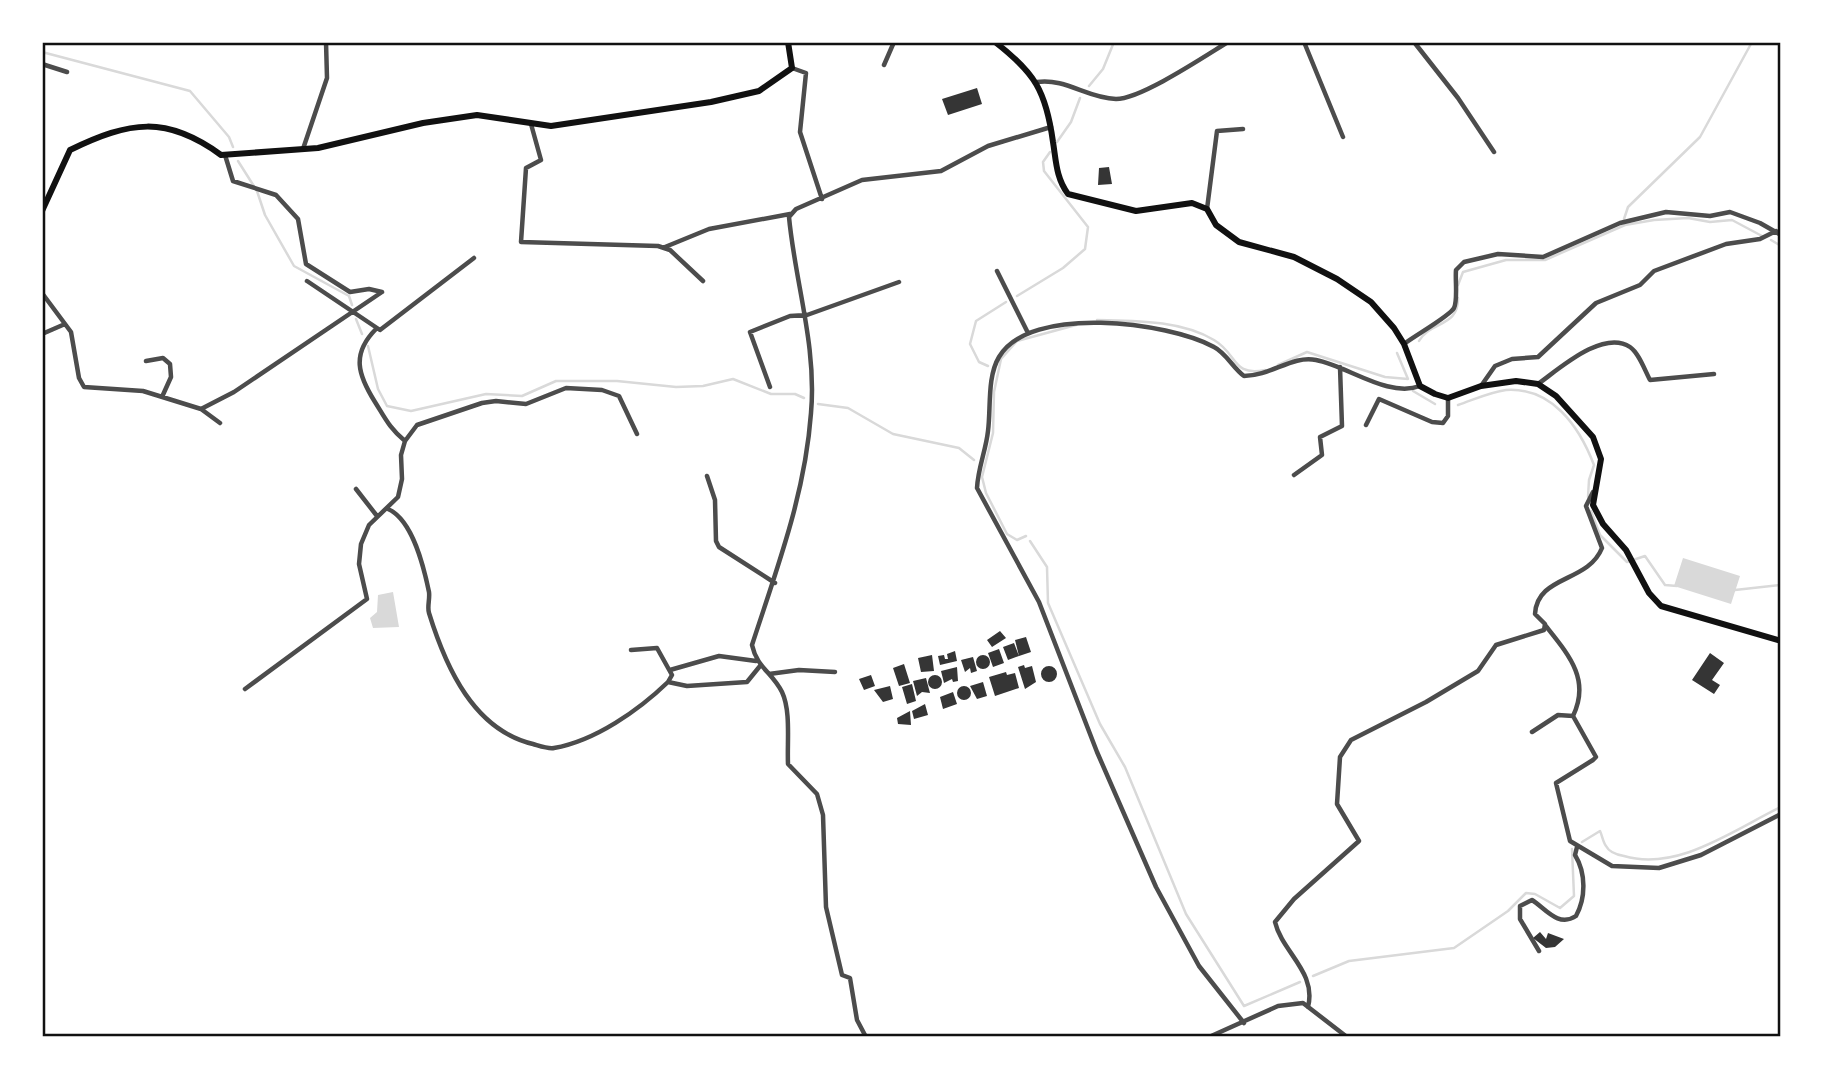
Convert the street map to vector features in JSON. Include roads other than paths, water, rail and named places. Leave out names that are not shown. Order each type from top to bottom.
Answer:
[{"type":"main road","points":[[42,211],[70,149],[101,135],[139,128],[171,127],[197,138],[225,155],[303,149],[477,115],[551,126],[738,97],[772,84],[792,68],[788,42]]},
{"type":"main road","points":[[995,42],[1024,64],[1037,82],[1051,127],[1059,179],[1072,197],[1136,211],[1192,203],[1208,209],[1216,225],[1230,237],[1294,257],[1371,302],[1404,344],[1420,386],[1448,398],[1481,386],[1516,381],[1538,384],[1556,396],[1593,437],[1601,459],[1593,491],[1593,505],[1603,524],[1619,539],[1649,593],[1661,607],[1781,640]]},
{"type":"street","points":[[303,149],[327,79],[329,58],[326,42]]},
{"type":"street","points":[[884,65],[894,42]]},
{"type":"street","points":[[1037,82],[1054,80],[1079,90],[1118,99],[1156,84],[1228,42]]},
{"type":"street","points":[[1304,42],[1343,137]]},
{"type":"street","points":[[1414,42],[1458,98],[1494,152]]},
{"type":"street","points":[[42,64],[67,72]]},
{"type":"street","points":[[792,68],[806,74],[800,132],[822,199]]},
{"type":"street","points":[[530,123],[541,160],[526,168],[521,242],[664,247],[709,229],[791,214],[862,180],[941,171],[988,146],[1051,127]]},
{"type":"street","points":[[1208,209],[1217,131],[1242,129]]},
{"type":"street","points":[[201,410],[234,392],[382,292],[369,289],[350,292],[306,264],[298,219],[276,195],[233,180],[225,155]]},
{"type":"street","points":[[1404,344],[1425,328],[1446,317],[1455,307],[1456,270],[1464,262],[1497,254],[1536,259],[1588,239],[1620,223],[1666,212],[1710,216],[1730,212],[1779,233]]},
{"type":"street","points":[[791,214],[807,315],[811,411],[795,516],[775,583],[752,645],[758,663],[769,674],[786,704],[788,764],[817,794],[823,815],[826,907],[842,975],[850,978],[857,1020],[866,1037]]},
{"type":"street","points":[[1481,386],[1495,366],[1512,359],[1541,355],[1595,303],[1640,285],[1654,271],[1726,244],[1779,233]]},
{"type":"street","points":[[664,247],[703,281]]},
{"type":"street","points":[[307,281],[376,329],[382,329],[424,293],[474,258]]},
{"type":"street","points":[[997,271],[1028,333]]},
{"type":"street","points":[[770,387],[750,331],[790,316],[807,315],[899,282]]},
{"type":"street","points":[[42,293],[65,324],[74,342],[79,378],[85,387],[143,391],[201,410],[220,423]]},
{"type":"street","points":[[1244,1023],[1199,966],[1156,887],[1097,752],[1039,602],[977,488],[988,432],[995,367],[1006,347],[1028,333],[1069,321],[1152,328],[1192,337],[1217,348],[1244,376],[1271,373],[1300,358],[1403,388],[1420,386]]},
{"type":"street","points":[[42,334],[65,324]]},
{"type":"street","points":[[376,329],[365,340],[360,351],[361,377],[384,420],[405,441]]},
{"type":"street","points":[[1538,384],[1583,351],[1617,342],[1632,348],[1650,380],[1714,374]]},
{"type":"street","points":[[146,361],[163,358],[170,364],[172,377],[162,397]]},
{"type":"street","points":[[1294,475],[1322,456],[1320,437],[1342,426],[1340,368]]},
{"type":"street","points":[[245,689],[367,600],[359,564],[361,544],[369,525],[387,509],[400,492],[401,455],[405,441],[417,425],[489,402],[526,404],[572,387],[602,390],[619,396],[637,434]]},
{"type":"street","points":[[1366,425],[1378,399],[1432,422],[1443,423],[1448,416],[1448,398]]},
{"type":"street","points":[[707,476],[713,489],[719,547],[775,583]]},
{"type":"street","points":[[356,489],[377,516]]},
{"type":"street","points":[[1573,716],[1582,698],[1581,687],[1564,648],[1535,614],[1536,600],[1542,592],[1585,570],[1598,560],[1602,548],[1586,506],[1593,491]]},
{"type":"street","points":[[387,509],[391,510],[409,532],[421,554],[429,596],[428,610],[457,679],[485,719],[512,739],[552,748],[587,737],[654,695],[668,682],[670,670],[657,648],[631,650]]},
{"type":"street","points":[[1308,1007],[1310,988],[1275,922],[1294,899],[1359,841],[1338,804],[1340,757],[1351,740],[1426,702],[1478,671],[1496,645],[1539,633],[1544,630],[1545,624]]},
{"type":"street","points":[[670,670],[719,656],[758,663]]},
{"type":"street","points":[[668,682],[687,686],[747,682],[758,663]]},
{"type":"street","points":[[769,674],[799,670],[835,672]]},
{"type":"street","points":[[1532,732],[1558,715],[1573,716]]},
{"type":"street","points":[[1573,716],[1596,757],[1556,783],[1570,841],[1612,866],[1659,868],[1701,855],[1781,814]]},
{"type":"street","points":[[1539,951],[1520,919],[1520,906],[1532,900],[1557,919],[1568,920],[1576,916],[1583,888],[1581,866],[1575,855],[1577,847]]},
{"type":"street","points":[[1209,1037],[1278,1006],[1303,1003],[1347,1037]]},
{"type":"waterway","points":[[1089,86],[1103,69],[1114,42]]},
{"type":"waterway","points":[[1624,219],[1628,207],[1700,137],[1752,42]]},
{"type":"waterway","points":[[42,52],[190,91],[229,137],[233,147]]},
{"type":"waterway","points":[[1057,142],[1071,122],[1080,98]]},
{"type":"waterway","points":[[1017,296],[1063,268],[1085,249],[1088,227],[1044,171],[1043,162],[1050,152]]},
{"type":"waterway","points":[[238,161],[257,191],[265,215],[294,266],[349,296],[352,305]]},
{"type":"waterway","points":[[1458,285],[1463,272],[1506,260],[1545,260],[1625,225],[1654,220],[1732,220],[1762,236]]},
{"type":"waterway","points":[[1771,240],[1781,246]]},
{"type":"waterway","points":[[1419,341],[1454,314],[1458,298]]},
{"type":"waterway","points":[[988,366],[979,362],[970,344],[976,321],[1006,302]]},
{"type":"waterway","points":[[356,319],[362,334]]},
{"type":"waterway","points":[[1097,320],[1157,323],[1201,333],[1222,346],[1236,363],[1246,370],[1265,370]]},
{"type":"waterway","points":[[1026,536],[1017,540],[1007,534],[986,493],[982,477],[993,433],[994,392],[1001,359],[1017,341],[1076,325]]},
{"type":"waterway","points":[[368,346],[378,389],[387,406],[411,411],[486,394],[522,396],[556,381],[617,381],[676,387],[703,386],[733,379],[771,394],[795,394],[804,398]]},
{"type":"waterway","points":[[1278,365],[1307,352],[1385,377],[1408,379],[1397,353]]},
{"type":"waterway","points":[[1458,405],[1506,390],[1537,395],[1550,402],[1572,423],[1588,450],[1594,465],[1589,480],[1588,497]]},
{"type":"waterway","points":[[1413,391],[1435,404]]},
{"type":"waterway","points":[[818,404],[848,408],[893,434],[959,448],[974,460]]},
{"type":"waterway","points":[[1591,511],[1600,535],[1627,562],[1645,556],[1665,585],[1677,586]]},
{"type":"waterway","points":[[1030,541],[1047,567],[1048,603],[1100,724],[1125,767],[1186,914],[1244,1006],[1300,982]]},
{"type":"waterway","points":[[1735,590],[1781,585]]},
{"type":"waterway","points":[[1582,842],[1600,831],[1611,852],[1644,859],[1665,858],[1706,846],[1781,807]]},
{"type":"waterway","points":[[1313,976],[1349,961],[1454,948],[1508,911],[1526,893],[1535,894],[1560,908],[1574,896],[1572,849]]}]
